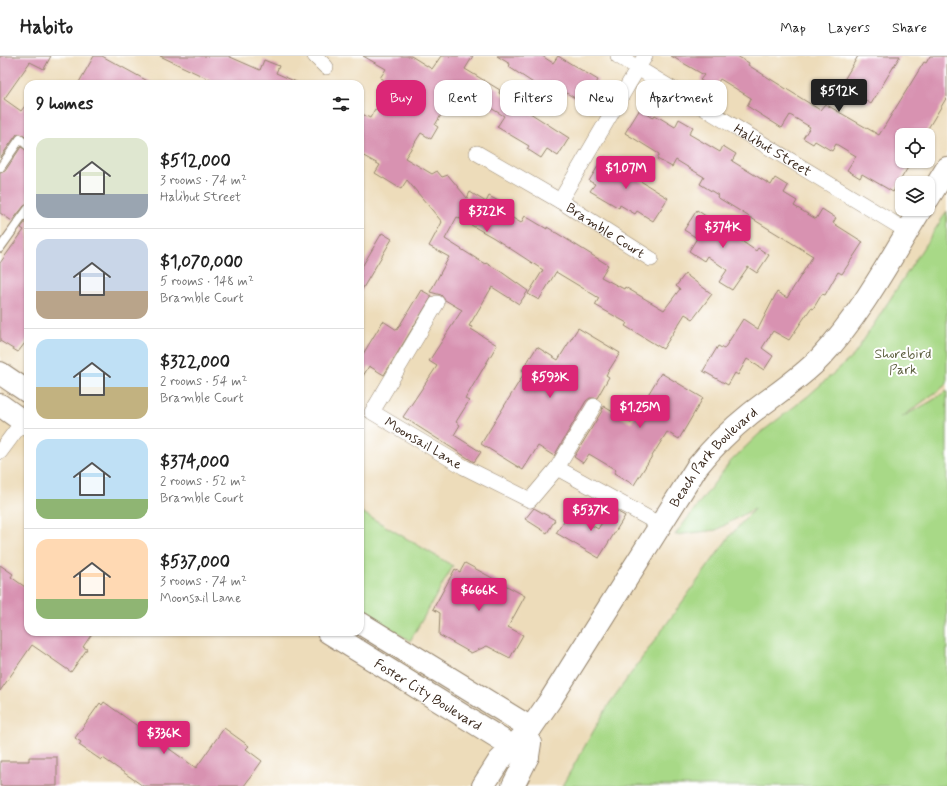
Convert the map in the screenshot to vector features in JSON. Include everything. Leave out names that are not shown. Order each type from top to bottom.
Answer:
[{"type":"main road","points":[[935,188],[947,168]]},
{"type":"main road","name":"Beach Park Boulevard","points":[[513,786],[520,751],[531,728],[607,609],[685,482],[718,442],[750,414],[798,379],[821,357],[845,330],[917,216]]},
{"type":"main road","points":[[0,373],[24,389]]},
{"type":"main road","points":[[0,405],[24,422]]},
{"type":"main road","name":"Foster City Boulevard","points":[[364,625],[531,728]]},
{"type":"main road","name":"Foster City Boulevard","points":[[334,636],[520,751]]},
{"type":"main road","points":[[483,786],[499,761],[520,751]]},
{"type":"street","points":[[315,56],[326,67]]},
{"type":"street","name":"Halibut Street","points":[[618,56],[641,62],[907,231]]},
{"type":"street","name":"Bramble Court","points":[[560,201],[641,62]]},
{"type":"street","name":"Bramble Court","points":[[477,153],[560,201],[651,259]]},
{"type":"street","name":"Moonsail Lane","points":[[437,303],[372,412],[464,467],[530,500],[557,468],[594,406]]},
{"type":"street","points":[[0,452],[24,424]]},
{"type":"street","points":[[557,468],[659,524]]},
{"type":"lane","points":[[0,168],[20,140],[24,143]]},
{"type":"lane","points":[[0,248],[24,215]]},
{"type":"green space","name":"Shorebird Park","points":[[947,211],[947,384],[902,417],[947,391],[947,786],[562,786],[609,704],[729,537],[755,508],[716,530],[675,535],[731,461],[759,434],[808,396],[854,355]]},
{"type":"green space","points":[[364,513],[453,566],[410,641],[364,612]]},
{"type":"building","points":[[0,56],[51,56],[44,69],[30,62],[4,99],[21,111],[24,107],[24,136],[17,134],[0,158]]},
{"type":"building","points":[[94,56],[102,56],[146,80],[80,80]]},
{"type":"building","points":[[160,56],[228,56],[260,70],[264,60],[279,66],[276,73],[292,80],[211,80]]},
{"type":"building","points":[[363,56],[411,56],[432,69],[441,56],[473,56],[465,69],[483,80],[434,80],[434,116],[440,116],[435,125],[438,127],[431,139],[421,133],[405,158],[432,174],[437,171],[442,177],[448,175],[467,198],[470,192],[486,202],[489,196],[502,203],[498,209],[521,223],[525,216],[547,229],[547,227],[608,265],[601,277],[624,289],[625,287],[664,310],[680,289],[676,286],[685,274],[712,294],[693,319],[685,314],[663,349],[625,326],[627,323],[595,305],[599,298],[556,272],[539,300],[528,294],[543,270],[494,238],[457,217],[445,239],[485,264],[486,263],[500,271],[528,291],[519,304],[492,287],[469,326],[472,327],[471,329],[497,345],[465,399],[469,401],[456,422],[460,425],[454,435],[481,452],[474,462],[403,417],[437,366],[429,361],[462,310],[445,300],[441,295],[430,292],[449,257],[429,246],[442,222],[407,180],[401,189],[375,173],[380,165],[364,156],[364,115],[370,118],[375,109],[376,116],[426,116],[426,80],[383,80],[380,78],[386,69]]},
{"type":"building","points":[[497,56],[542,56],[553,63],[558,56],[598,80],[575,80],[575,98],[567,93],[567,80],[529,80],[509,67],[510,64]]},
{"type":"building","points":[[671,56],[737,56],[749,63],[748,65],[820,110],[825,104],[879,135],[924,62],[926,63],[930,56],[947,56],[947,97],[928,128],[895,128],[895,168],[908,168],[903,176],[895,176],[895,189],[893,192],[862,174],[860,178],[847,170],[856,156],[836,144],[832,151],[815,141],[813,144],[803,138],[810,127],[790,115],[782,128],[747,106],[751,98],[727,83],[727,80],[700,80],[704,75]]},
{"type":"building","points":[[858,56],[900,56],[871,104],[852,93],[855,87],[844,80]]},
{"type":"building","points":[[492,85],[500,90],[500,114],[492,109]]},
{"type":"building","points":[[636,115],[650,116],[653,118],[657,116],[675,127],[679,119],[693,127],[689,134],[720,152],[723,146],[736,154],[732,161],[771,185],[775,178],[788,186],[784,193],[797,201],[794,206],[816,219],[822,209],[836,218],[833,223],[863,242],[842,274],[838,272],[825,295],[822,294],[813,309],[811,308],[789,340],[773,331],[762,348],[773,356],[764,370],[747,359],[738,375],[735,373],[728,385],[703,371],[718,346],[724,349],[743,319],[758,329],[777,292],[787,298],[813,256],[717,197],[718,195],[700,184],[704,177],[676,160],[672,167],[657,159],[659,154],[625,133]]},
{"type":"building","points":[[504,116],[535,116],[569,138],[558,156],[547,149],[541,158],[527,149],[529,146],[497,127]]},
{"type":"building","points":[[21,147],[24,149],[24,206],[12,221],[0,213],[0,173],[5,171]]},
{"type":"building","points":[[603,158],[608,162],[610,158],[636,173],[634,177],[668,198],[653,221],[637,211],[635,214],[620,205],[619,208],[590,191],[595,184],[589,181]]},
{"type":"building","points":[[697,210],[756,251],[758,248],[769,255],[757,273],[748,267],[732,290],[719,282],[727,270],[707,256],[704,261],[689,251],[697,238],[684,230]]},
{"type":"building","points":[[24,230],[24,344],[18,352],[0,341],[0,263]]},
{"type":"building","points":[[382,233],[392,239],[364,286],[364,263]]},
{"type":"building","points":[[421,290],[432,296],[384,375],[369,366],[364,374],[364,352],[383,321],[397,330]]},
{"type":"building","points":[[578,328],[620,353],[606,375],[609,377],[597,398],[590,398],[586,401],[554,456],[538,446],[523,470],[481,444],[525,372],[522,370],[537,347],[558,360]]},
{"type":"building","points":[[661,373],[703,398],[679,439],[667,432],[634,485],[614,473],[616,470],[589,454],[583,463],[574,457],[602,411],[603,406],[631,423]]},
{"type":"building","points":[[534,508],[555,520],[547,533],[525,519]]},
{"type":"building","points":[[611,508],[625,516],[599,558],[556,533],[570,512],[598,529]]},
{"type":"building","points":[[465,563],[525,596],[508,627],[523,635],[510,658],[487,646],[471,653],[439,635],[440,613],[433,609],[455,569],[460,572]]},
{"type":"building","points":[[0,565],[13,574],[11,577],[24,586],[24,636],[90,636],[83,647],[87,649],[71,672],[32,645],[0,691]]},
{"type":"building","points":[[104,702],[196,768],[224,728],[249,746],[246,749],[262,761],[244,786],[143,786],[103,758],[101,760],[79,745],[81,742],[75,738],[100,703],[102,705]]},
{"type":"building","points":[[29,757],[57,757],[57,786],[0,786],[0,761],[29,761]]}]
